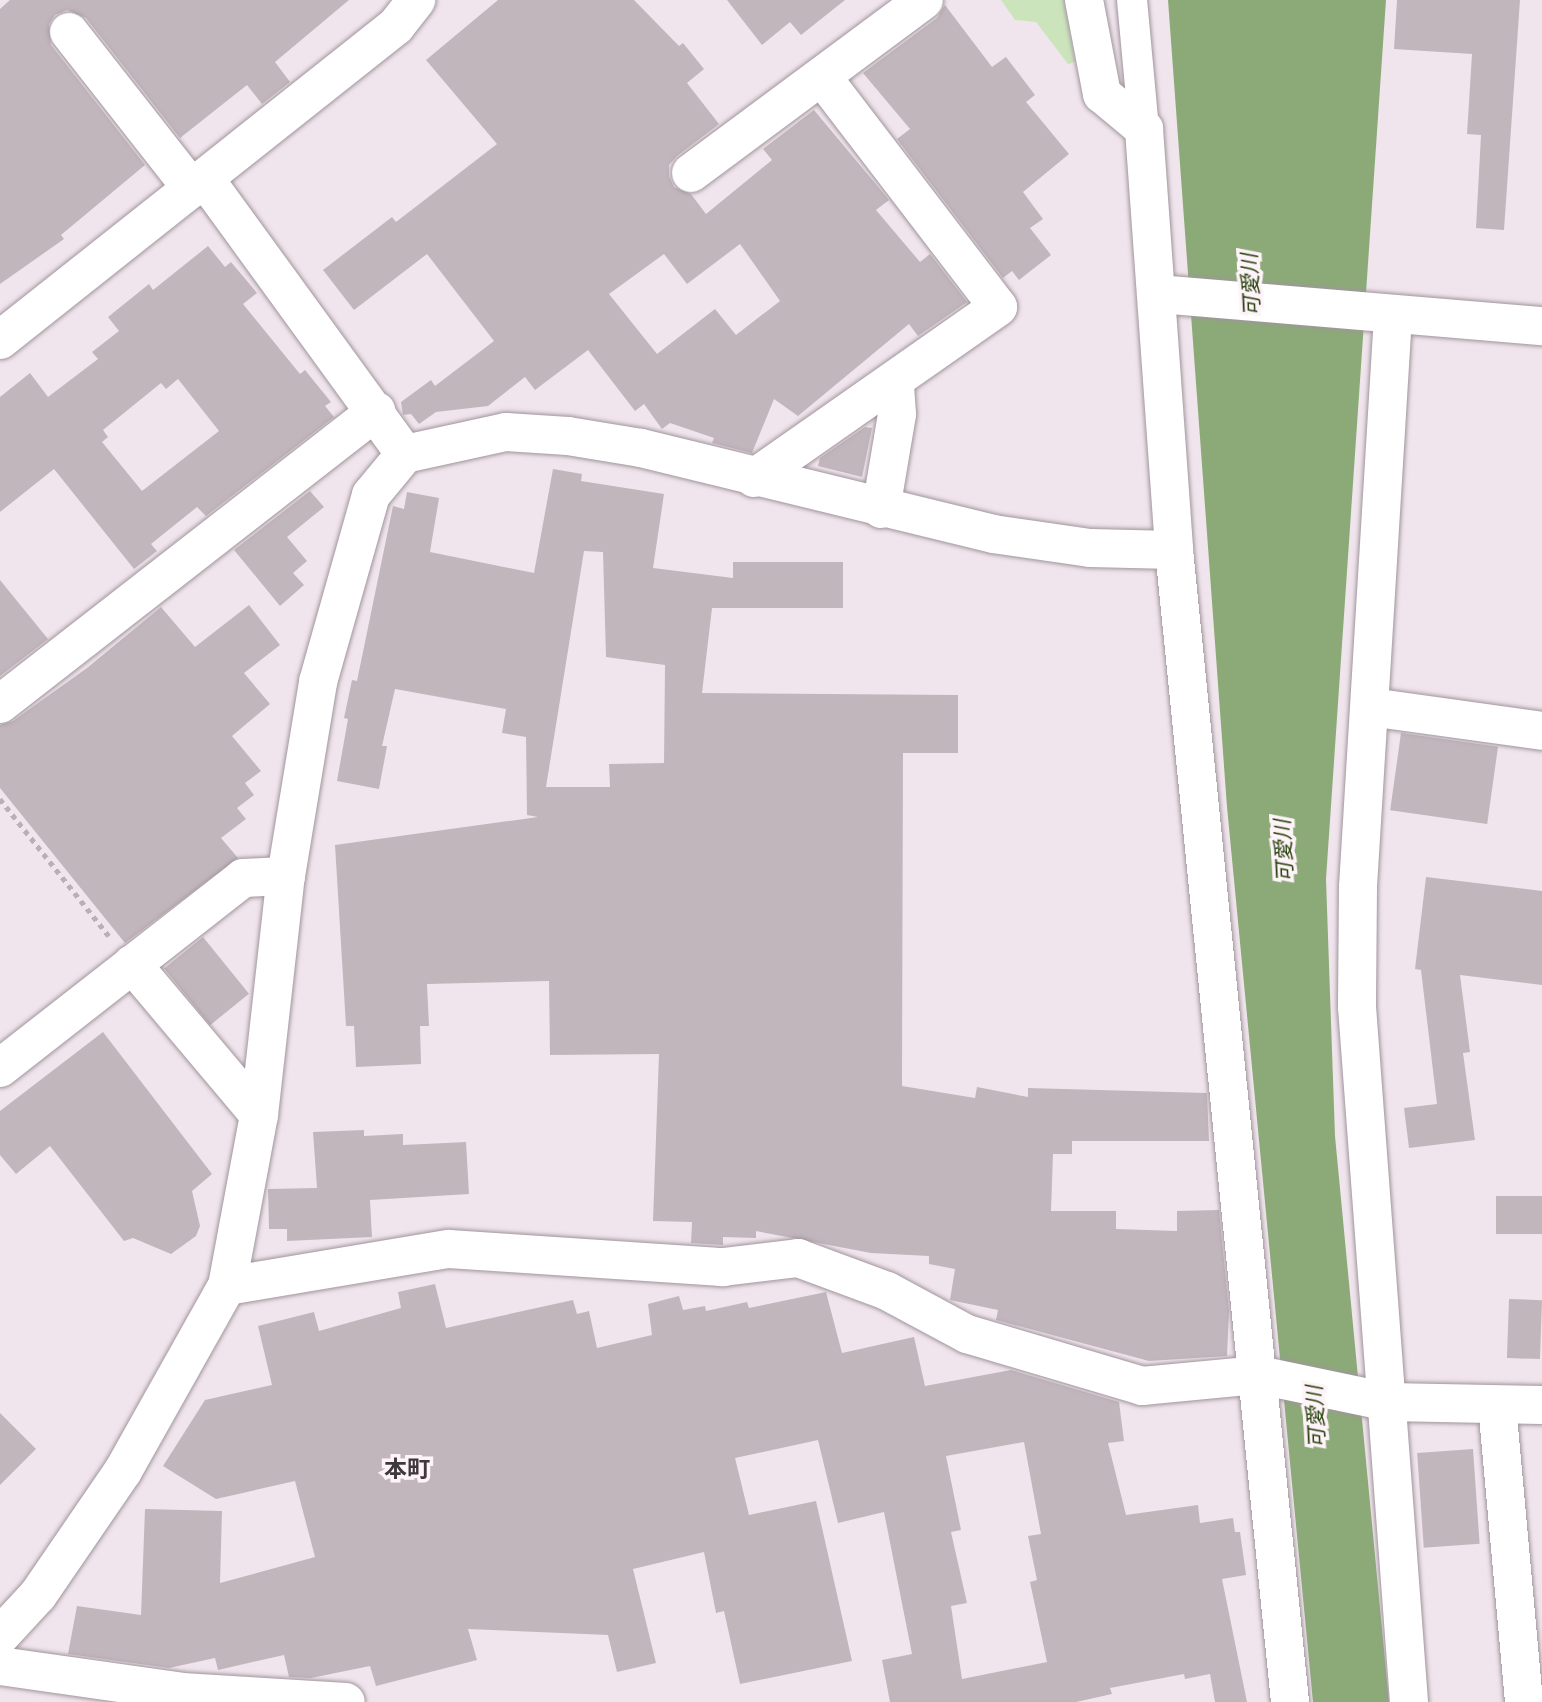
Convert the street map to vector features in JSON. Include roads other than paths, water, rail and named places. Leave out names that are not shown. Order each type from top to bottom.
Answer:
[{"type":"street","points":[[0,340],[396,26],[416,0]]},
{"type":"street","points":[[691,173],[924,0]]},
{"type":"street","points":[[1084,0],[1102,93],[1144,129]]},
{"type":"street","points":[[1132,0],[1144,129],[1169,296],[1174,550],[1275,1378],[1290,1702]]},
{"type":"street","points":[[69,32],[199,184],[377,411],[405,454]]},
{"type":"street","points":[[754,478],[895,383],[998,307],[822,77]]},
{"type":"street","points":[[1169,296],[1542,326]]},
{"type":"street","points":[[1381,315],[1370,707],[1358,887],[1357,1007],[1382,1400],[1409,1702]]},
{"type":"street","points":[[881,509],[897,414],[895,383]]},
{"type":"street","points":[[0,704],[377,411]]},
{"type":"street","points":[[0,1636],[38,1595],[123,1471],[227,1286],[259,1115],[286,876],[318,682],[350,559],[371,495],[405,454],[506,432],[556,435],[640,448],[881,509],[1034,540],[1090,548],[1174,550]]},
{"type":"street","points":[[1370,707],[1542,731]]},
{"type":"street","points":[[0,1068],[243,878],[286,876]]},
{"type":"street","points":[[132,964],[259,1115]]},
{"type":"street","points":[[227,1286],[449,1249],[723,1267],[798,1258],[887,1291],[967,1334],[1142,1386],[1275,1378],[1382,1400],[1542,1405]]},
{"type":"street","points":[[1497,1405],[1524,1702]]},
{"type":"street","points":[[0,1666],[182,1692],[346,1702]]},
{"type":"water","name":"可愛川","points":[[1168,0],[1386,0],[1326,879],[1335,1136],[1389,1702],[1313,1702],[1227,807]]},
{"type":"district","name":"本町","points":[[407,1470]]}]
